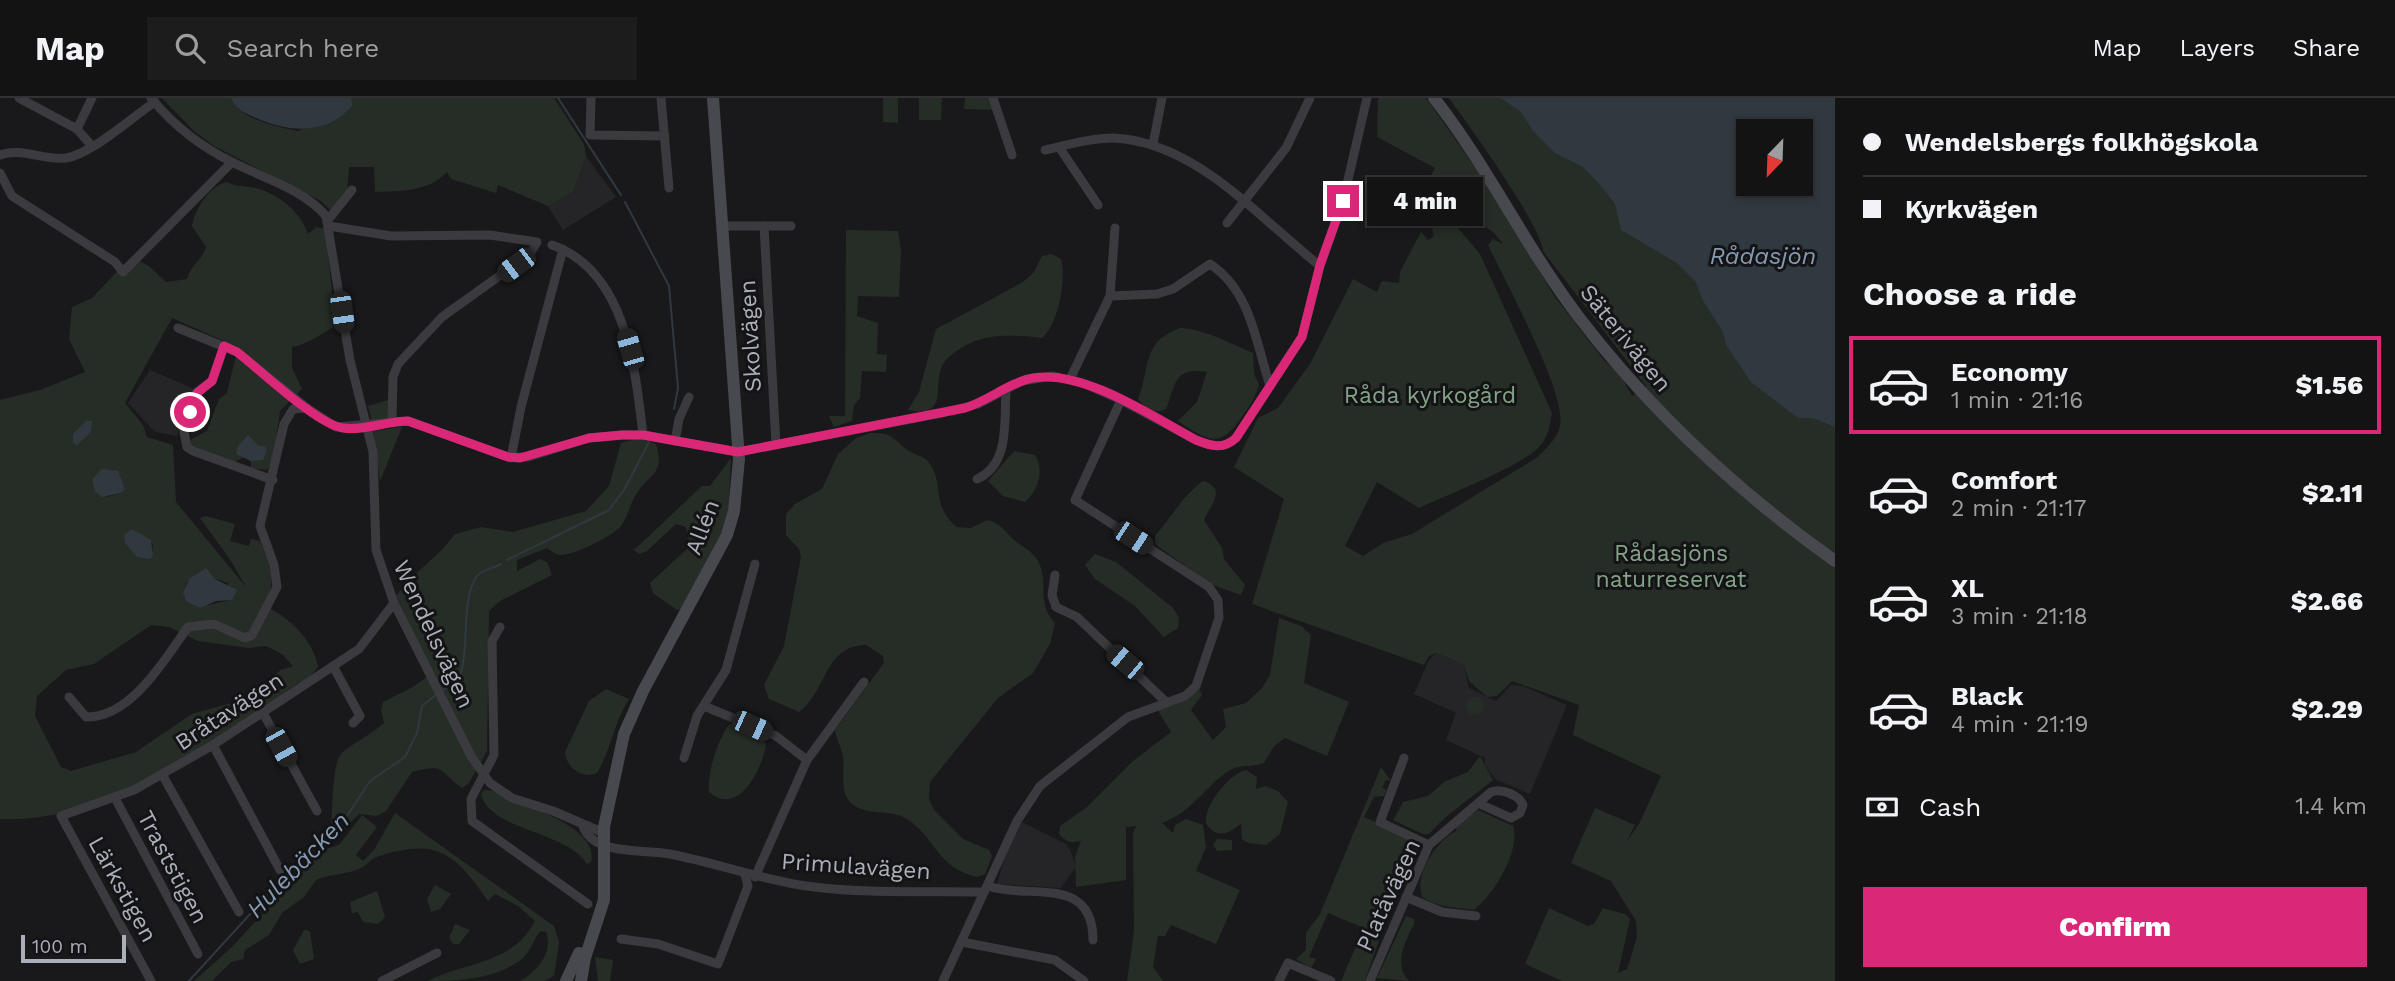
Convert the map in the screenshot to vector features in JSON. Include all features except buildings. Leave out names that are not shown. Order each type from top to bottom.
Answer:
[{"type":"street","points":[[19,98],[77,129],[91,145]]},
{"type":"street","points":[[77,129],[93,98]]},
{"type":"street","points":[[591,98],[590,135],[665,136]]},
{"type":"street","points":[[661,98],[669,188]]},
{"type":"street","name":"Allén","points":[[579,981],[604,900],[603,839],[624,734],[732,521],[738,477],[738,452],[713,98]]},
{"type":"street","points":[[993,98],[1012,155]]},
{"type":"street","points":[[1153,144],[1162,98]]},
{"type":"street","points":[[1227,223],[1286,148],[1310,98]]},
{"type":"street","points":[[178,328],[237,352],[307,408],[336,427],[366,426],[391,421],[418,423],[511,458],[541,454],[589,438],[643,435],[738,452],[978,404],[1034,378],[1070,379],[1121,400],[1196,440],[1218,447],[1236,438],[1302,337],[1320,265],[1343,201],[1367,98]]},
{"type":"street","name":"Säterivägen","points":[[1434,98],[1469,145],[1563,295],[1624,373],[1719,471],[1772,516],[1835,561]]},
{"type":"street","points":[[0,155],[8,152],[66,158],[91,145],[153,100],[182,132],[232,162],[302,196],[320,209],[329,223],[391,236],[490,235],[537,242],[530,254],[442,317],[398,364],[393,377],[391,421]]},
{"type":"street","points":[[1045,150],[1110,138],[1153,144],[1206,174],[1320,265]]},
{"type":"street","points":[[1059,147],[1098,205]]},
{"type":"street","points":[[0,173],[12,197],[115,262],[123,272],[232,162]]},
{"type":"street","points":[[329,223],[352,190]]},
{"type":"street","name":"Wendelsvägen","points":[[329,223],[348,349],[374,473],[376,550],[394,603],[483,774],[497,789],[512,799],[553,811],[583,825],[590,838],[603,839]]},
{"type":"street","points":[[722,226],[791,226]]},
{"type":"street","name":"Skolvägen","points":[[764,226],[776,445]]},
{"type":"street","points":[[1070,379],[1110,296],[1115,228]]},
{"type":"street","points":[[552,245],[563,249],[592,269],[617,313],[634,362],[643,435]]},
{"type":"street","points":[[511,458],[563,249]]},
{"type":"street","points":[[1110,296],[1157,294],[1189,281],[1206,264],[1212,265],[1237,289],[1244,303],[1270,386]]},
{"type":"street","points":[[224,346],[212,381],[197,393],[184,432],[185,441],[193,451],[273,481]]},
{"type":"street","points":[[977,479],[992,471],[1002,450],[1006,391]]},
{"type":"street","points":[[675,441],[679,419],[689,397]]},
{"type":"street","points":[[943,981],[1017,821],[1040,786],[1128,717],[1185,696],[1201,676],[1219,618],[1218,600],[1209,587],[1074,500],[1121,400]]},
{"type":"street","points":[[69,697],[86,717],[101,715],[131,698],[188,627],[214,624],[245,638],[252,635],[277,587],[274,565],[260,527],[273,481],[284,424],[293,410],[307,408]]},
{"type":"street","points":[[684,758],[692,725],[726,670],[755,564]]},
{"type":"street","points":[[1055,575],[1052,595],[1056,607],[1077,617],[1166,702]]},
{"type":"street","name":"Bråtavägen","points":[[61,816],[81,807],[115,798],[163,776],[213,746],[366,643],[394,603]]},
{"type":"street","points":[[500,627],[492,641],[494,755],[491,766],[483,774],[471,799],[475,825],[588,904]]},
{"type":"street","points":[[333,666],[360,716],[353,723]]},
{"type":"street","points":[[621,939],[658,944],[718,964],[750,876],[807,760],[864,682]]},
{"type":"street","points":[[704,706],[776,737],[807,760]]},
{"type":"street","points":[[262,711],[317,811]]},
{"type":"street","points":[[213,746],[280,870]]},
{"type":"street","points":[[1404,758],[1380,822],[1429,845]]},
{"type":"street","points":[[163,776],[239,912]]},
{"type":"street","name":"Traststigen","points":[[115,798],[198,954]]},
{"type":"street","name":"Platåvägen","points":[[1370,981],[1429,845],[1480,804]]},
{"type":"street","name":"Lärkstigen","points":[[61,816],[151,981]]},
{"type":"street","name":"Primulavägen","points":[[603,839],[750,876],[842,889],[1056,892],[1069,897],[1089,914],[1093,940]]},
{"type":"street","name":"Allén","points":[[567,981],[597,907],[604,866]]},
{"type":"street","points":[[1406,897],[1442,912],[1476,916]]},
{"type":"street","points":[[962,942],[1055,960],[1084,981]]},
{"type":"street","points":[[382,981],[437,953]]},
{"type":"street","points":[[1279,981],[1288,963],[1331,981]]},
{"type":"street","points":[[567,981],[579,981]]},
{"type":"shaded area","points":[[586,156],[616,197],[563,230],[548,206],[573,192]]},
{"type":"shaded area","points":[[150,370],[194,389],[177,436],[155,432],[128,403]]},
{"type":"shaded area","points":[[1436,653],[1464,665],[1469,688],[1496,701],[1511,685],[1523,686],[1567,705],[1530,794],[1495,779],[1485,765],[1485,758],[1446,740],[1456,713],[1414,694],[1429,660]]},
{"type":"shaded area","points":[[1022,822],[1066,844],[1071,852],[1076,867],[1061,888],[997,884],[1007,850]]},
{"type":"green space","points":[[162,98],[231,98],[235,105],[250,117],[298,131],[353,105],[351,98],[554,98],[584,144],[586,156],[573,192],[548,206],[498,185],[496,193],[451,179],[447,172],[440,179],[423,187],[375,192],[374,167],[349,167],[347,192],[333,213],[321,201],[214,146],[194,131]]},
{"type":"green space","points":[[883,98],[898,98],[898,123],[883,122]]},
{"type":"green space","points":[[919,98],[942,98],[941,120],[919,120]]},
{"type":"green space","points":[[965,98],[991,98],[995,110],[964,109]]},
{"type":"green space","name":"Rådasjöns naturreservat","points":[[1378,98],[1426,98],[1487,184],[1555,297],[1603,359],[1622,378],[1632,396],[1646,386],[1543,251],[1530,219],[1449,98],[1835,98],[1835,981],[1562,981],[1525,964],[1549,908],[1588,926],[1594,924],[1603,908],[1625,914],[1630,919],[1618,973],[1627,969],[1637,937],[1636,921],[1611,881],[1571,863],[1595,808],[1635,825],[1627,841],[1639,824],[1661,776],[1573,735],[1579,705],[1512,681],[1497,696],[1487,697],[1469,681],[1464,665],[1436,653],[1429,656],[1424,665],[1252,604],[1284,499],[1234,467],[1258,418],[1278,408],[1310,364],[1353,279],[1377,292],[1382,281],[1399,283],[1400,272],[1421,232],[1428,240],[1434,236],[1432,227],[1425,223],[1431,212],[1447,215],[1480,254],[1552,413],[1549,427],[1541,444],[1529,455],[1500,472],[1419,508],[1377,482],[1345,546],[1363,556],[1383,543],[1412,534],[1538,457],[1559,431],[1560,410],[1545,363],[1488,245],[1493,239],[1503,244],[1494,233],[1427,183],[1435,168],[1377,137]]},
{"type":"green space","points":[[227,182],[268,192],[293,210],[308,234],[316,227],[325,229],[336,326],[292,347],[292,368],[302,389],[280,411],[273,461],[267,470],[251,468],[251,461],[244,457],[232,463],[191,445],[190,440],[207,431],[219,399],[227,393],[236,355],[224,341],[172,318],[125,403],[143,425],[147,437],[173,445],[176,502],[246,587],[200,518],[206,516],[235,524],[230,541],[249,546],[251,539],[260,541],[272,581],[264,606],[291,622],[311,648],[318,667],[308,679],[260,711],[137,785],[70,811],[36,818],[0,819],[0,400],[40,390],[85,372],[69,339],[72,307],[92,298],[131,257],[149,266],[166,282],[187,279],[206,247],[192,226],[194,219],[204,199],[220,184]],"holes":[[[102,470],[113,470],[121,493],[107,497],[92,479]],[[132,529],[153,544],[152,556],[137,557],[128,545]],[[198,573],[228,583],[231,600],[208,605],[184,598],[186,583]],[[151,625],[169,627],[198,641],[249,648],[266,646],[282,654],[293,666],[281,670],[238,701],[192,714],[136,752],[71,771],[61,767],[35,716],[37,696],[66,670],[94,664]]]},
{"type":"green space","points":[[846,230],[898,231],[901,250],[899,297],[858,296],[857,316],[878,323],[877,354],[887,355],[886,372],[862,371],[860,398],[854,405],[852,421],[834,427],[829,416],[845,416]]},
{"type":"green space","points":[[1052,254],[1061,259],[1063,278],[1057,313],[1048,332],[1042,338],[1003,336],[968,344],[946,360],[941,368],[938,396],[931,409],[908,410],[919,392],[936,329],[1023,282],[1034,272],[1042,256]]},
{"type":"green space","points":[[1180,328],[1208,334],[1253,353],[1254,374],[1259,384],[1256,393],[1233,428],[1219,438],[1204,437],[1178,421],[1197,402],[1207,372],[1196,371],[1182,375],[1174,385],[1166,409],[1162,411],[1150,410],[1138,399],[1153,348],[1159,340]]},
{"type":"green space","points":[[388,400],[388,419],[372,423],[368,406]]},
{"type":"green space","points":[[402,427],[380,481],[373,431]]},
{"type":"green space","points":[[870,433],[891,437],[907,450],[928,461],[934,472],[944,511],[957,527],[971,528],[987,520],[991,521],[1033,554],[1043,577],[1046,607],[1055,623],[1050,644],[1033,673],[998,698],[930,782],[929,799],[934,810],[963,839],[989,850],[992,856],[985,874],[977,877],[953,867],[907,819],[864,810],[847,798],[843,781],[843,756],[835,730],[884,663],[883,656],[866,645],[852,647],[842,653],[799,712],[769,699],[764,685],[784,646],[801,557],[799,549],[786,535],[786,514],[795,504],[822,489],[838,454],[856,438]]},
{"type":"green space","points":[[639,438],[656,444],[659,462],[654,473],[635,496],[621,526],[602,540],[575,552],[559,555],[547,548],[517,560],[517,571],[540,559],[547,562],[552,575],[500,601],[489,611],[487,751],[469,783],[462,788],[441,770],[431,768],[412,772],[386,811],[377,816],[359,814],[338,835],[330,831],[334,776],[340,756],[384,723],[381,710],[383,702],[413,687],[432,673],[396,596],[403,587],[455,534],[481,527],[513,532],[586,511],[609,486],[621,443]]},
{"type":"green space","points":[[1014,451],[1035,455],[1038,461],[1039,480],[1025,502],[1003,496],[988,481]]},
{"type":"green space","points":[[731,458],[728,520],[681,609],[677,610],[653,593],[650,583],[690,546],[686,527],[676,524],[647,551],[639,554],[634,550],[702,486],[710,486]]},
{"type":"green space","points":[[1203,481],[1215,488],[1216,493],[1204,520],[1222,548],[1224,559],[1245,585],[1241,595],[1210,584],[1155,544],[1155,536],[1183,500]]},
{"type":"green space","points":[[1095,554],[1116,562],[1173,608],[1179,618],[1178,628],[1164,637],[1135,606],[1095,579],[1085,565]]},
{"type":"green space","points":[[1279,618],[1301,626],[1311,635],[1304,683],[1349,702],[1327,756],[1285,738],[1274,746],[1264,763],[1232,769],[1182,813],[1162,823],[1173,833],[1175,825],[1186,819],[1203,825],[1206,847],[1196,871],[1240,890],[1216,944],[1171,925],[1165,936],[1158,936],[1153,967],[1163,981],[1127,981],[1134,931],[1133,834],[1136,826],[1126,827],[1126,880],[1076,887],[1075,857],[1081,841],[1064,839],[1059,834],[1060,826],[1087,807],[1133,761],[1171,732],[1157,709],[1199,689],[1202,695],[1191,710],[1213,740],[1226,727],[1223,709],[1246,703],[1262,688],[1270,675]]},
{"type":"green space","points":[[606,689],[629,699],[597,773],[586,775],[576,771],[568,763],[565,752],[589,701]]},
{"type":"green space","points":[[1475,697],[1481,700],[1484,706],[1481,712],[1475,715],[1469,712],[1466,706],[1469,700]]},
{"type":"green space","points":[[730,723],[760,736],[766,744],[755,776],[748,786],[730,799],[720,798],[709,792],[712,766]]},
{"type":"green space","points":[[1480,756],[1493,780],[1429,834],[1423,834],[1393,820],[1403,802],[1428,796],[1444,782],[1468,772]]},
{"type":"green space","points":[[1381,767],[1391,781],[1386,780],[1382,788],[1387,790],[1384,796],[1374,797],[1364,817],[1421,843],[1388,914],[1365,981],[1341,981],[1364,928],[1328,913],[1309,957],[1316,959],[1311,968],[1296,959],[1306,950],[1306,933],[1320,914]]},
{"type":"green space","points":[[1246,770],[1257,777],[1256,789],[1265,786],[1278,791],[1288,802],[1280,834],[1266,845],[1248,843],[1242,839],[1241,823],[1223,834],[1214,832],[1206,823],[1209,808],[1219,791],[1232,777]]},
{"type":"green space","points":[[484,790],[494,791],[571,827],[584,838],[591,849],[591,862],[587,864],[563,844],[498,815],[487,806],[481,794]]},
{"type":"green space","points":[[1478,810],[1513,826],[1513,847],[1497,883],[1474,910],[1442,905],[1423,898],[1421,880],[1428,860],[1441,842],[1456,831],[1456,825]]},
{"type":"green space","points":[[395,813],[554,926],[559,942],[554,976],[544,981],[520,981],[537,967],[546,954],[548,940],[546,932],[541,931],[523,958],[502,970],[465,979],[428,981],[501,954],[514,946],[535,921],[518,906],[495,894],[488,901],[453,860],[428,849],[413,849],[376,857],[358,870],[316,880],[304,897],[282,913],[269,935],[245,950],[243,959],[231,962],[212,981],[194,981],[233,946],[319,852],[340,844],[362,815],[377,827],[356,855],[363,861],[374,850]]},
{"type":"green space","points":[[1217,839],[1232,840],[1232,850],[1217,851],[1213,845]]},
{"type":"green space","points":[[435,885],[451,894],[440,909],[431,912],[427,899]]},
{"type":"green space","points":[[377,891],[385,917],[378,924],[363,922],[358,912],[352,913],[350,902]]},
{"type":"green space","points":[[1406,916],[1414,919],[1401,961],[1404,975],[1409,981],[1377,978]]},
{"type":"green space","points":[[455,924],[470,930],[459,944],[453,944],[449,938]]},
{"type":"green space","points":[[304,930],[310,931],[314,959],[300,964],[293,950]]},
{"type":"green space","points":[[595,957],[613,960],[610,981],[598,981]]},
{"type":"water","points":[[231,98],[351,98],[353,105],[332,122],[295,128],[282,127],[248,114],[238,108]]},
{"type":"water","name":"Rådasjön","points":[[1501,98],[1835,98],[1835,427],[1813,418],[1798,418],[1751,382],[1726,345],[1723,332],[1702,299],[1696,282],[1677,263],[1621,230],[1615,204],[1601,186],[1583,167],[1555,153],[1533,131],[1521,112]]},
{"type":"water","points":[[86,421],[92,421],[91,432],[77,445],[73,443],[73,434]]},
{"type":"water","points":[[248,435],[259,446],[265,446],[267,450],[263,460],[251,461],[236,454],[238,446]]},
{"type":"water","points":[[102,469],[118,471],[125,489],[121,493],[102,497],[95,491],[92,479]]},
{"type":"water","points":[[132,529],[151,540],[153,556],[150,559],[137,557],[125,543],[124,535]]},
{"type":"water","points":[[206,568],[215,579],[237,590],[232,600],[216,601],[200,608],[186,601],[183,593],[189,579]]},
{"type":"waterway","name":"Hulebäcken","points":[[558,98],[621,195]]},
{"type":"waterway","name":"Hulebäcken","points":[[625,202],[669,286],[678,388],[674,409]]},
{"type":"waterway","name":"Hulebäcken","points":[[507,560],[609,510],[624,490],[649,442]]},
{"type":"waterway","name":"Hulebäcken","points":[[454,682],[460,675],[463,664],[471,587],[479,574],[501,564]]},
{"type":"waterway","name":"Hulebäcken","points":[[441,691],[450,685]]},
{"type":"waterway","name":"Hulebäcken","points":[[189,981],[294,866],[337,831],[370,781],[405,757],[417,733],[422,706],[437,694]]},
{"type":"route","points":[[190,412],[197,393],[212,381],[224,346],[237,352],[307,408],[336,427],[358,428],[391,421],[408,421],[508,457],[528,457],[589,438],[622,435],[643,435],[738,452],[965,408],[1022,381],[1052,376],[1085,384],[1196,440],[1218,447],[1225,446],[1236,438],[1302,337],[1320,265],[1343,201]]},
{"type":"park label","name":"Råda kyrkogård","points":[[1430,395]]}]
